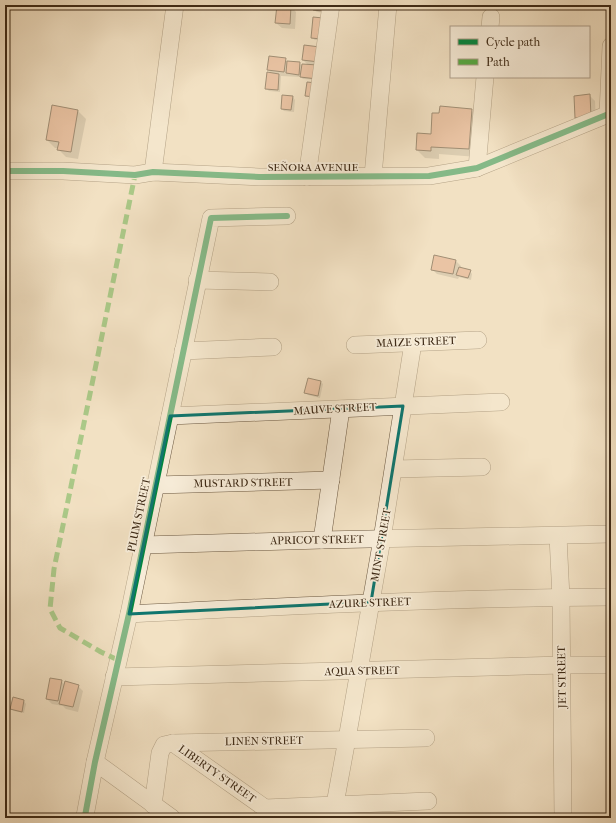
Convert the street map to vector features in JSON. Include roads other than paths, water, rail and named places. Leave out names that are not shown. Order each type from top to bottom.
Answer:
[{"type":"street","points":[[153,172],[175,5]]},
{"type":"street","points":[[307,177],[331,5]]},
{"type":"street","points":[[373,176],[388,5]]},
{"type":"street","points":[[609,113],[611,46]]},
{"type":"street","points":[[476,168],[485,78]]},
{"type":"street","name":"SEÑORA AVENUE","points":[[5,171],[63,171],[135,175],[153,172],[258,178],[428,176],[476,168],[609,113]]},
{"type":"street","name":"PLUM STREET","points":[[85,816],[95,762],[129,614],[211,218],[287,216]]},
{"type":"street","points":[[197,280],[270,282]]},
{"type":"street","name":"MAIZE STREET","points":[[355,345],[478,340]]},
{"type":"street","name":"MINT STREET","points":[[334,811],[394,469],[413,343]]},
{"type":"street","points":[[183,351],[273,347]]},
{"type":"street","name":"MAUVE STREET","points":[[170,416],[501,402]]},
{"type":"street","points":[[322,540],[341,408]]},
{"type":"street","points":[[394,469],[482,467]]},
{"type":"street","name":"MUSTARD STREET","points":[[156,485],[331,480]]},
{"type":"street","name":"APRICOT STREET","points":[[143,545],[611,534]]},
{"type":"street","name":"JET STREET","points":[[558,536],[561,598],[563,818]]},
{"type":"street","name":"AZURE STREET","points":[[129,614],[371,602],[611,597]]},
{"type":"street","name":"AQUA STREET","points":[[114,677],[611,665]]},
{"type":"street","name":"LINEN STREET","points":[[173,743],[426,738]]},
{"type":"street","points":[[153,805],[160,753],[164,745],[173,743]]},
{"type":"street","name":"LIBERTY STREET","points":[[173,743],[265,808],[334,811],[428,801]]},
{"type":"street","points":[[95,762],[172,818]]}]
